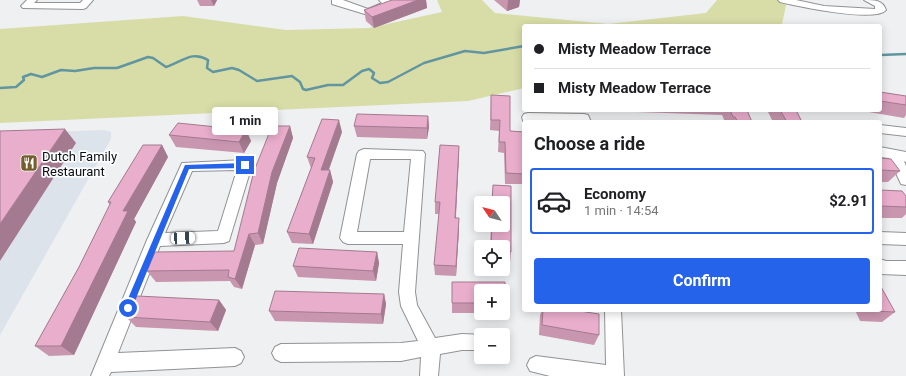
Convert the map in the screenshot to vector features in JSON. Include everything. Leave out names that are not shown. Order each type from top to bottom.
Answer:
[{"type":"street","points":[[32,0],[26,6],[83,6],[88,0]]},
{"type":"street","points":[[338,0],[335,2],[368,12],[389,4],[384,0]]},
{"type":"street","points":[[783,0],[796,1],[824,9],[877,12],[881,10],[882,8],[878,4],[869,0]]},
{"type":"street","points":[[529,120],[528,117],[584,118],[584,120]]},
{"type":"street","points":[[882,128],[906,132]]},
{"type":"street","points":[[882,152],[900,156],[906,180]]},
{"type":"street","points":[[412,238],[348,238],[364,154],[418,154],[412,238],[407,292],[409,306],[431,348],[429,376]]},
{"type":"street","points":[[155,240],[224,236],[245,165],[187,166],[155,240],[103,370],[235,357]]},
{"type":"street","points":[[882,238],[904,242]]},
{"type":"street","points":[[882,268],[906,268]]},
{"type":"street","points":[[536,365],[615,376],[613,312]]},
{"type":"street","points":[[281,353],[401,352],[462,342],[474,342]]},
{"type":"shaded area","points":[[103,130],[111,132],[111,139],[0,335],[0,134]]},
{"type":"green space","points":[[437,0],[482,0],[495,13],[608,24],[522,24],[522,88],[468,101],[0,123],[0,29],[183,16],[286,30],[369,28],[442,12]]},
{"type":"green space","points":[[717,0],[787,1],[782,24],[608,24],[706,13]]},
{"type":"building","points":[[392,0],[418,0],[372,17],[364,10]]},
{"type":"building","points":[[882,92],[906,96],[906,105],[882,101]]},
{"type":"building","points":[[491,95],[510,96],[510,131],[522,132],[522,174],[506,173],[505,142],[499,142],[500,120],[491,120]]},
{"type":"building","points":[[731,112],[748,112],[751,120],[737,120],[735,117],[733,117]]},
{"type":"building","points":[[781,112],[797,112],[801,120],[786,120]]},
{"type":"building","points":[[357,114],[428,116],[427,128],[354,126]]},
{"type":"building","points":[[322,119],[339,120],[321,170],[330,170],[309,234],[287,232],[315,158],[307,157]]},
{"type":"building","points":[[178,123],[246,130],[239,142],[169,135]]},
{"type":"building","points":[[272,126],[290,126],[272,172],[258,233],[249,234],[235,279],[228,277],[229,270],[147,271],[155,252],[234,251],[254,171]]},
{"type":"building","points":[[65,129],[0,224],[0,131]]},
{"type":"building","points":[[143,145],[162,145],[123,211],[128,211],[61,346],[35,346],[79,267],[111,202],[108,202]]},
{"type":"building","points":[[440,145],[459,146],[455,218],[459,218],[456,266],[434,265],[440,202],[435,202]]},
{"type":"building","points":[[882,158],[891,159],[900,171],[882,170]]},
{"type":"building","points":[[493,185],[511,186],[511,252],[510,240],[491,240],[492,232],[510,232],[510,196],[492,196]]},
{"type":"building","points":[[882,190],[902,191],[906,196],[906,207],[882,206]]},
{"type":"building","points":[[299,248],[377,252],[373,271],[293,266]]},
{"type":"building","points":[[452,282],[505,282],[505,284],[474,284],[474,303],[452,303]]},
{"type":"building","points":[[882,289],[895,312],[882,311]]},
{"type":"building","points":[[275,291],[384,294],[381,314],[269,311]]},
{"type":"building","points":[[137,296],[219,300],[210,322],[126,317]]},
{"type":"building","points":[[543,312],[586,312],[599,314],[599,335],[542,325]]},
{"type":"waterway","points":[[0,88],[16,87],[24,80],[23,77],[31,74],[42,77],[61,70],[75,71],[94,68],[117,68],[148,57],[153,58],[166,67],[187,58],[197,56],[208,60],[207,68],[213,72],[232,68],[239,70],[257,81],[292,76],[300,82],[303,89],[306,90],[328,85],[343,85],[362,71],[369,69],[374,73],[372,78],[380,83],[388,82],[424,63],[465,51],[484,53],[522,46]]},
{"type":"waterway","points":[[882,55],[906,54]]},
{"type":"place","name":"Dutch Family Restaurant","points":[[29,163]]},
{"type":"route","points":[[128,308],[187,166],[245,165]]}]
